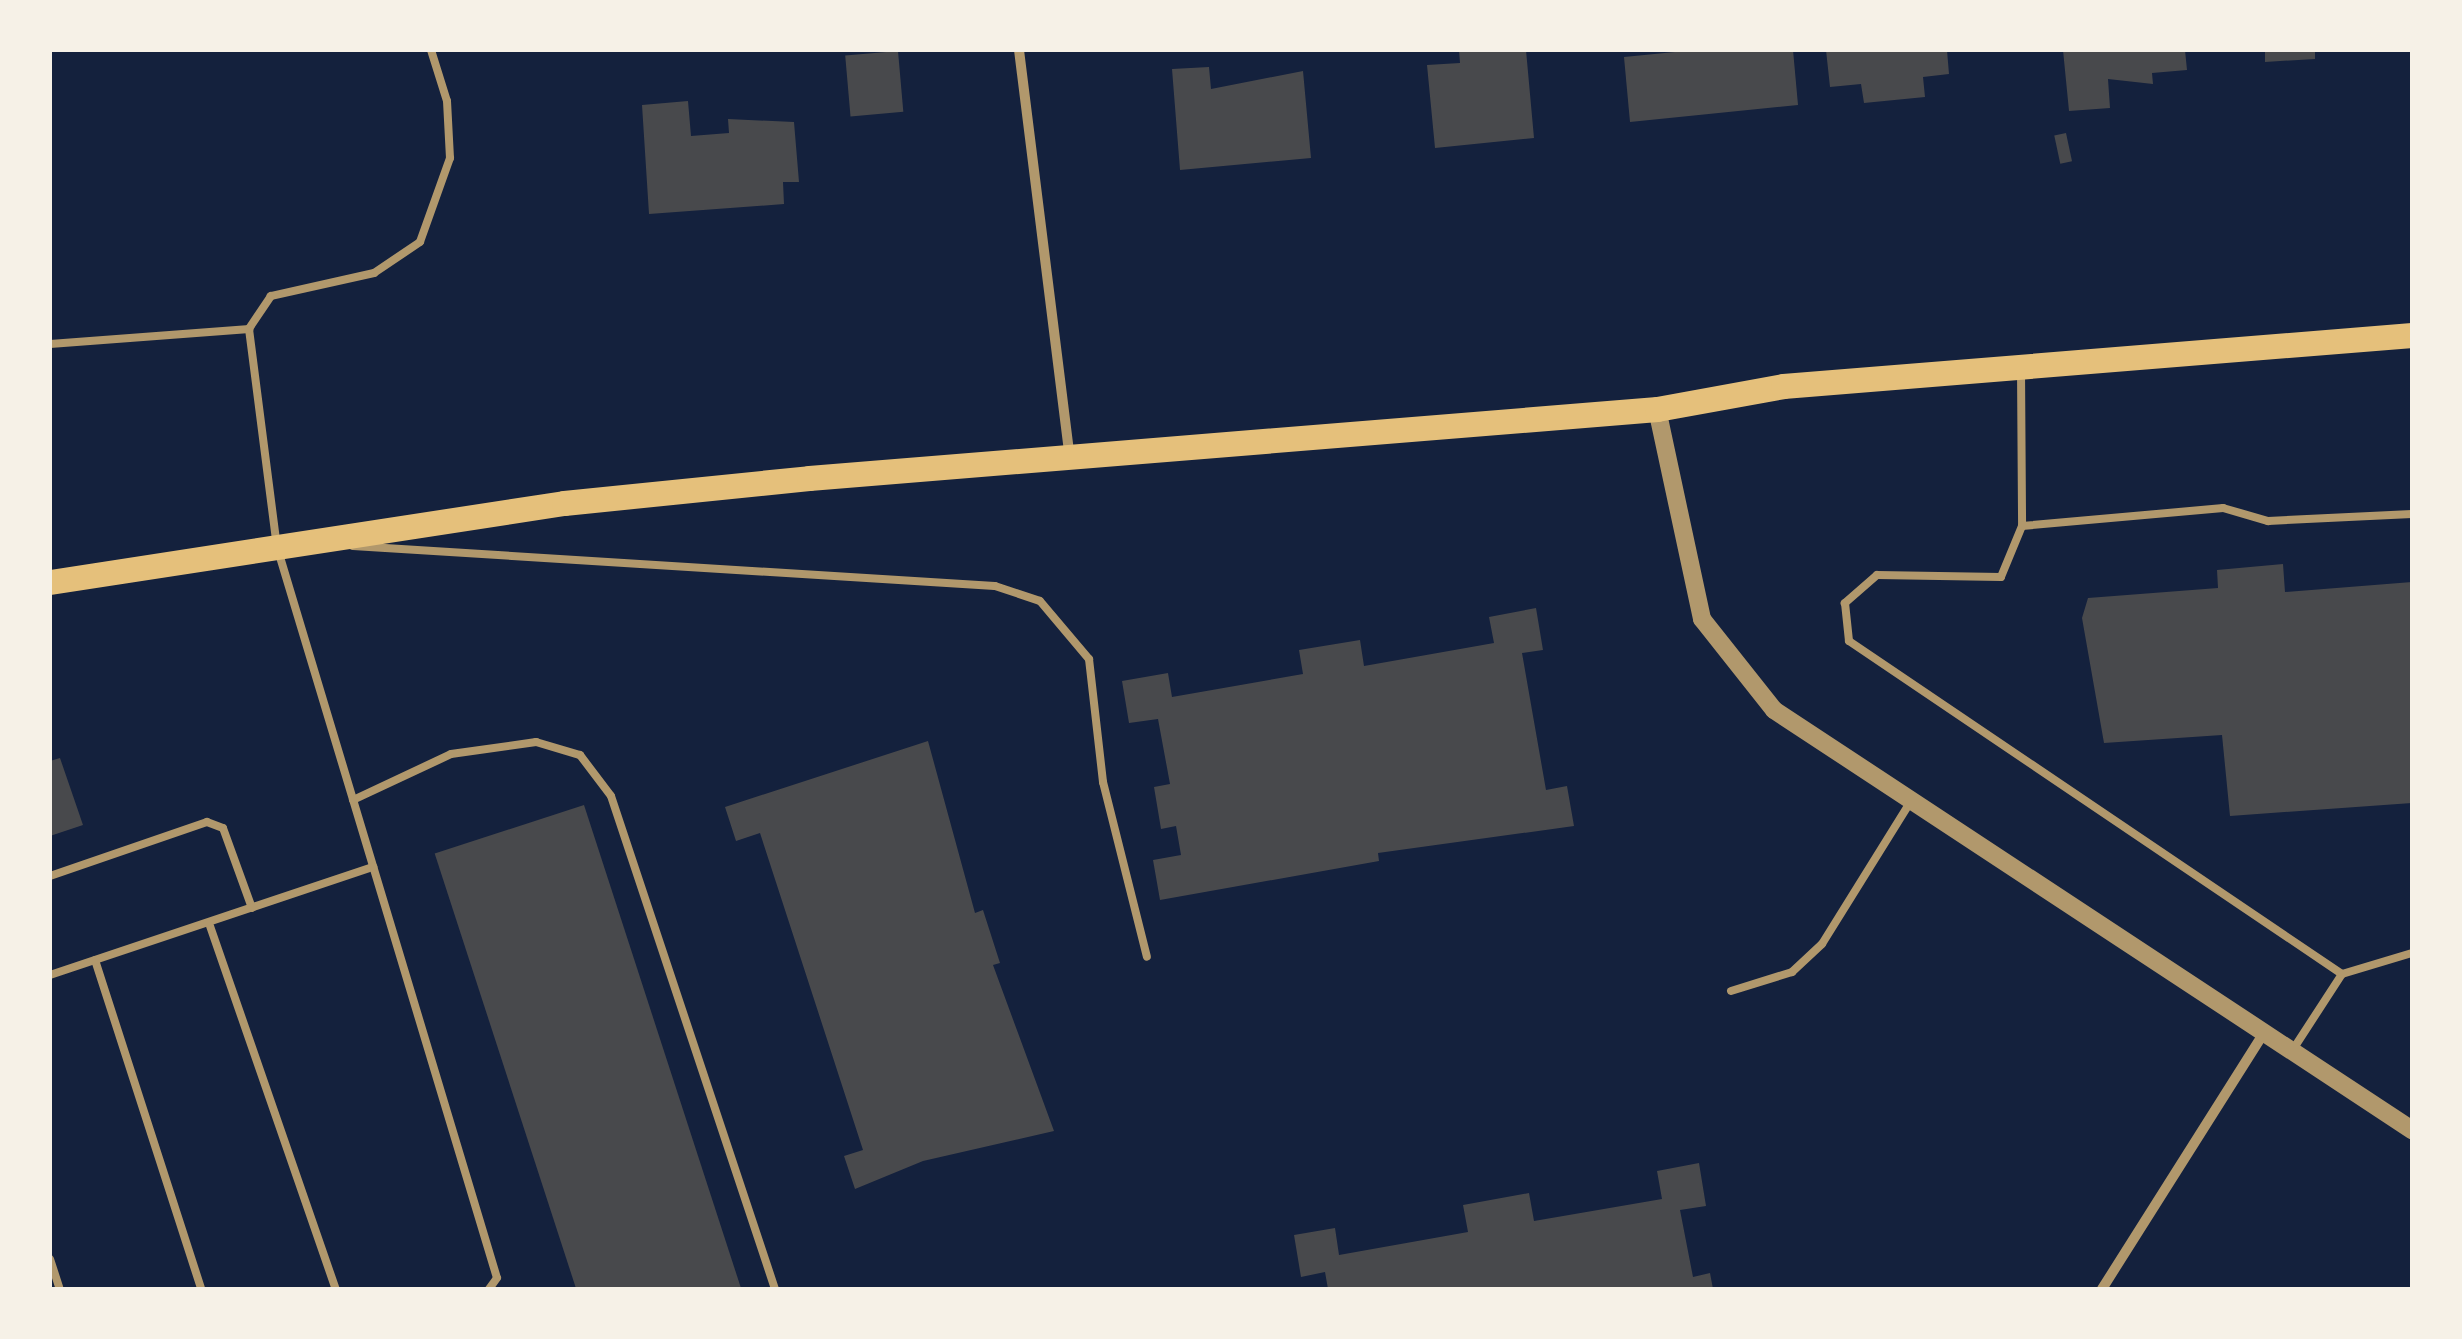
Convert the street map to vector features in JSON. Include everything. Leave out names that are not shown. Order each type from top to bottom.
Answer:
[{"type":"main road","points":[[50,582],[564,503],[1069,451],[1657,410],[1784,386],[2412,334]]},
{"type":"street","points":[[1019,50],[1069,451]]},
{"type":"street","points":[[1657,410],[1688,584],[1725,656],[1788,720],[1909,804],[2412,1130]]},
{"type":"street","points":[[2102,1289],[2264,1034]]},
{"type":"lane","points":[[431,50],[450,158],[420,242],[374,273],[271,296],[249,330],[277,548],[497,1278],[489,1289]]},
{"type":"lane","points":[[50,344],[249,330]]},
{"type":"lane","points":[[2020,366],[2022,526],[2002,577],[1878,575],[1844,603],[1849,640],[2342,974]]},
{"type":"lane","points":[[2022,526],[2223,508],[2268,520],[2412,514]]},
{"type":"lane","points":[[304,543],[995,586],[1040,600],[1089,658],[1103,782],[1147,957]]},
{"type":"lane","points":[[353,800],[451,754],[536,742],[580,755],[611,796],[774,1289]]},
{"type":"lane","points":[[1731,991],[1792,972],[1822,944],[1909,804]]},
{"type":"lane","points":[[50,876],[207,822],[223,828],[252,908]]},
{"type":"lane","points":[[50,976],[210,926],[373,867]]},
{"type":"lane","points":[[210,926],[336,1289]]},
{"type":"lane","points":[[2291,1052],[2342,974],[2412,953]]},
{"type":"lane","points":[[95,960],[201,1289]]},
{"type":"lane","points":[[50,1258],[60,1289]]},
{"type":"building","points":[[1459,50],[1526,50],[1534,138],[1435,148],[1427,65],[1460,63]]},
{"type":"building","points":[[1695,50],[1793,50],[1798,105],[1630,122],[1624,57]]},
{"type":"building","points":[[1826,50],[1947,50],[1949,74],[1923,77],[1925,97],[1864,103],[1861,84],[1830,87]]},
{"type":"building","points":[[2063,50],[2185,50],[2187,70],[2152,73],[2153,84],[2108,79],[2110,108],[2069,111]]},
{"type":"building","points":[[2265,50],[2315,50],[2315,59],[2265,62]]},
{"type":"building","points":[[898,51],[903,112],[851,116],[845,56]]},
{"type":"building","points":[[1209,67],[1211,89],[1303,71],[1311,158],[1180,170],[1172,69]]},
{"type":"building","points":[[688,101],[691,136],[729,133],[728,119],[794,122],[799,182],[783,182],[784,204],[649,214],[642,105]]},
{"type":"building","points":[[2066,133],[2072,161],[2060,164],[2054,135]]},
{"type":"building","points":[[2283,564],[2285,592],[2412,582],[2412,803],[2230,816],[2222,735],[2104,743],[2082,618],[2088,598],[2218,588],[2217,570]]},
{"type":"building","points":[[1536,608],[1543,650],[1522,653],[1546,790],[1567,786],[1574,826],[1378,853],[1379,861],[1160,900],[1153,860],[1181,855],[1176,826],[1161,829],[1154,787],[1170,784],[1158,719],[1129,723],[1122,681],[1168,673],[1172,697],[1303,674],[1299,650],[1360,640],[1364,666],[1494,643],[1489,617]]},
{"type":"building","points":[[928,741],[975,913],[983,910],[1000,963],[993,965],[1054,1131],[923,1161],[855,1189],[844,1156],[863,1150],[760,833],[736,841],[725,807]]},
{"type":"building","points":[[60,758],[83,825],[50,836],[50,761]]},
{"type":"building","points":[[584,805],[741,1289],[576,1289],[435,854]]},
{"type":"building","points":[[1699,1163],[1706,1206],[1680,1210],[1693,1277],[1710,1273],[1713,1289],[1328,1289],[1325,1272],[1301,1277],[1294,1235],[1335,1228],[1339,1255],[1468,1232],[1463,1205],[1529,1193],[1534,1221],[1662,1199],[1657,1171]]}]
